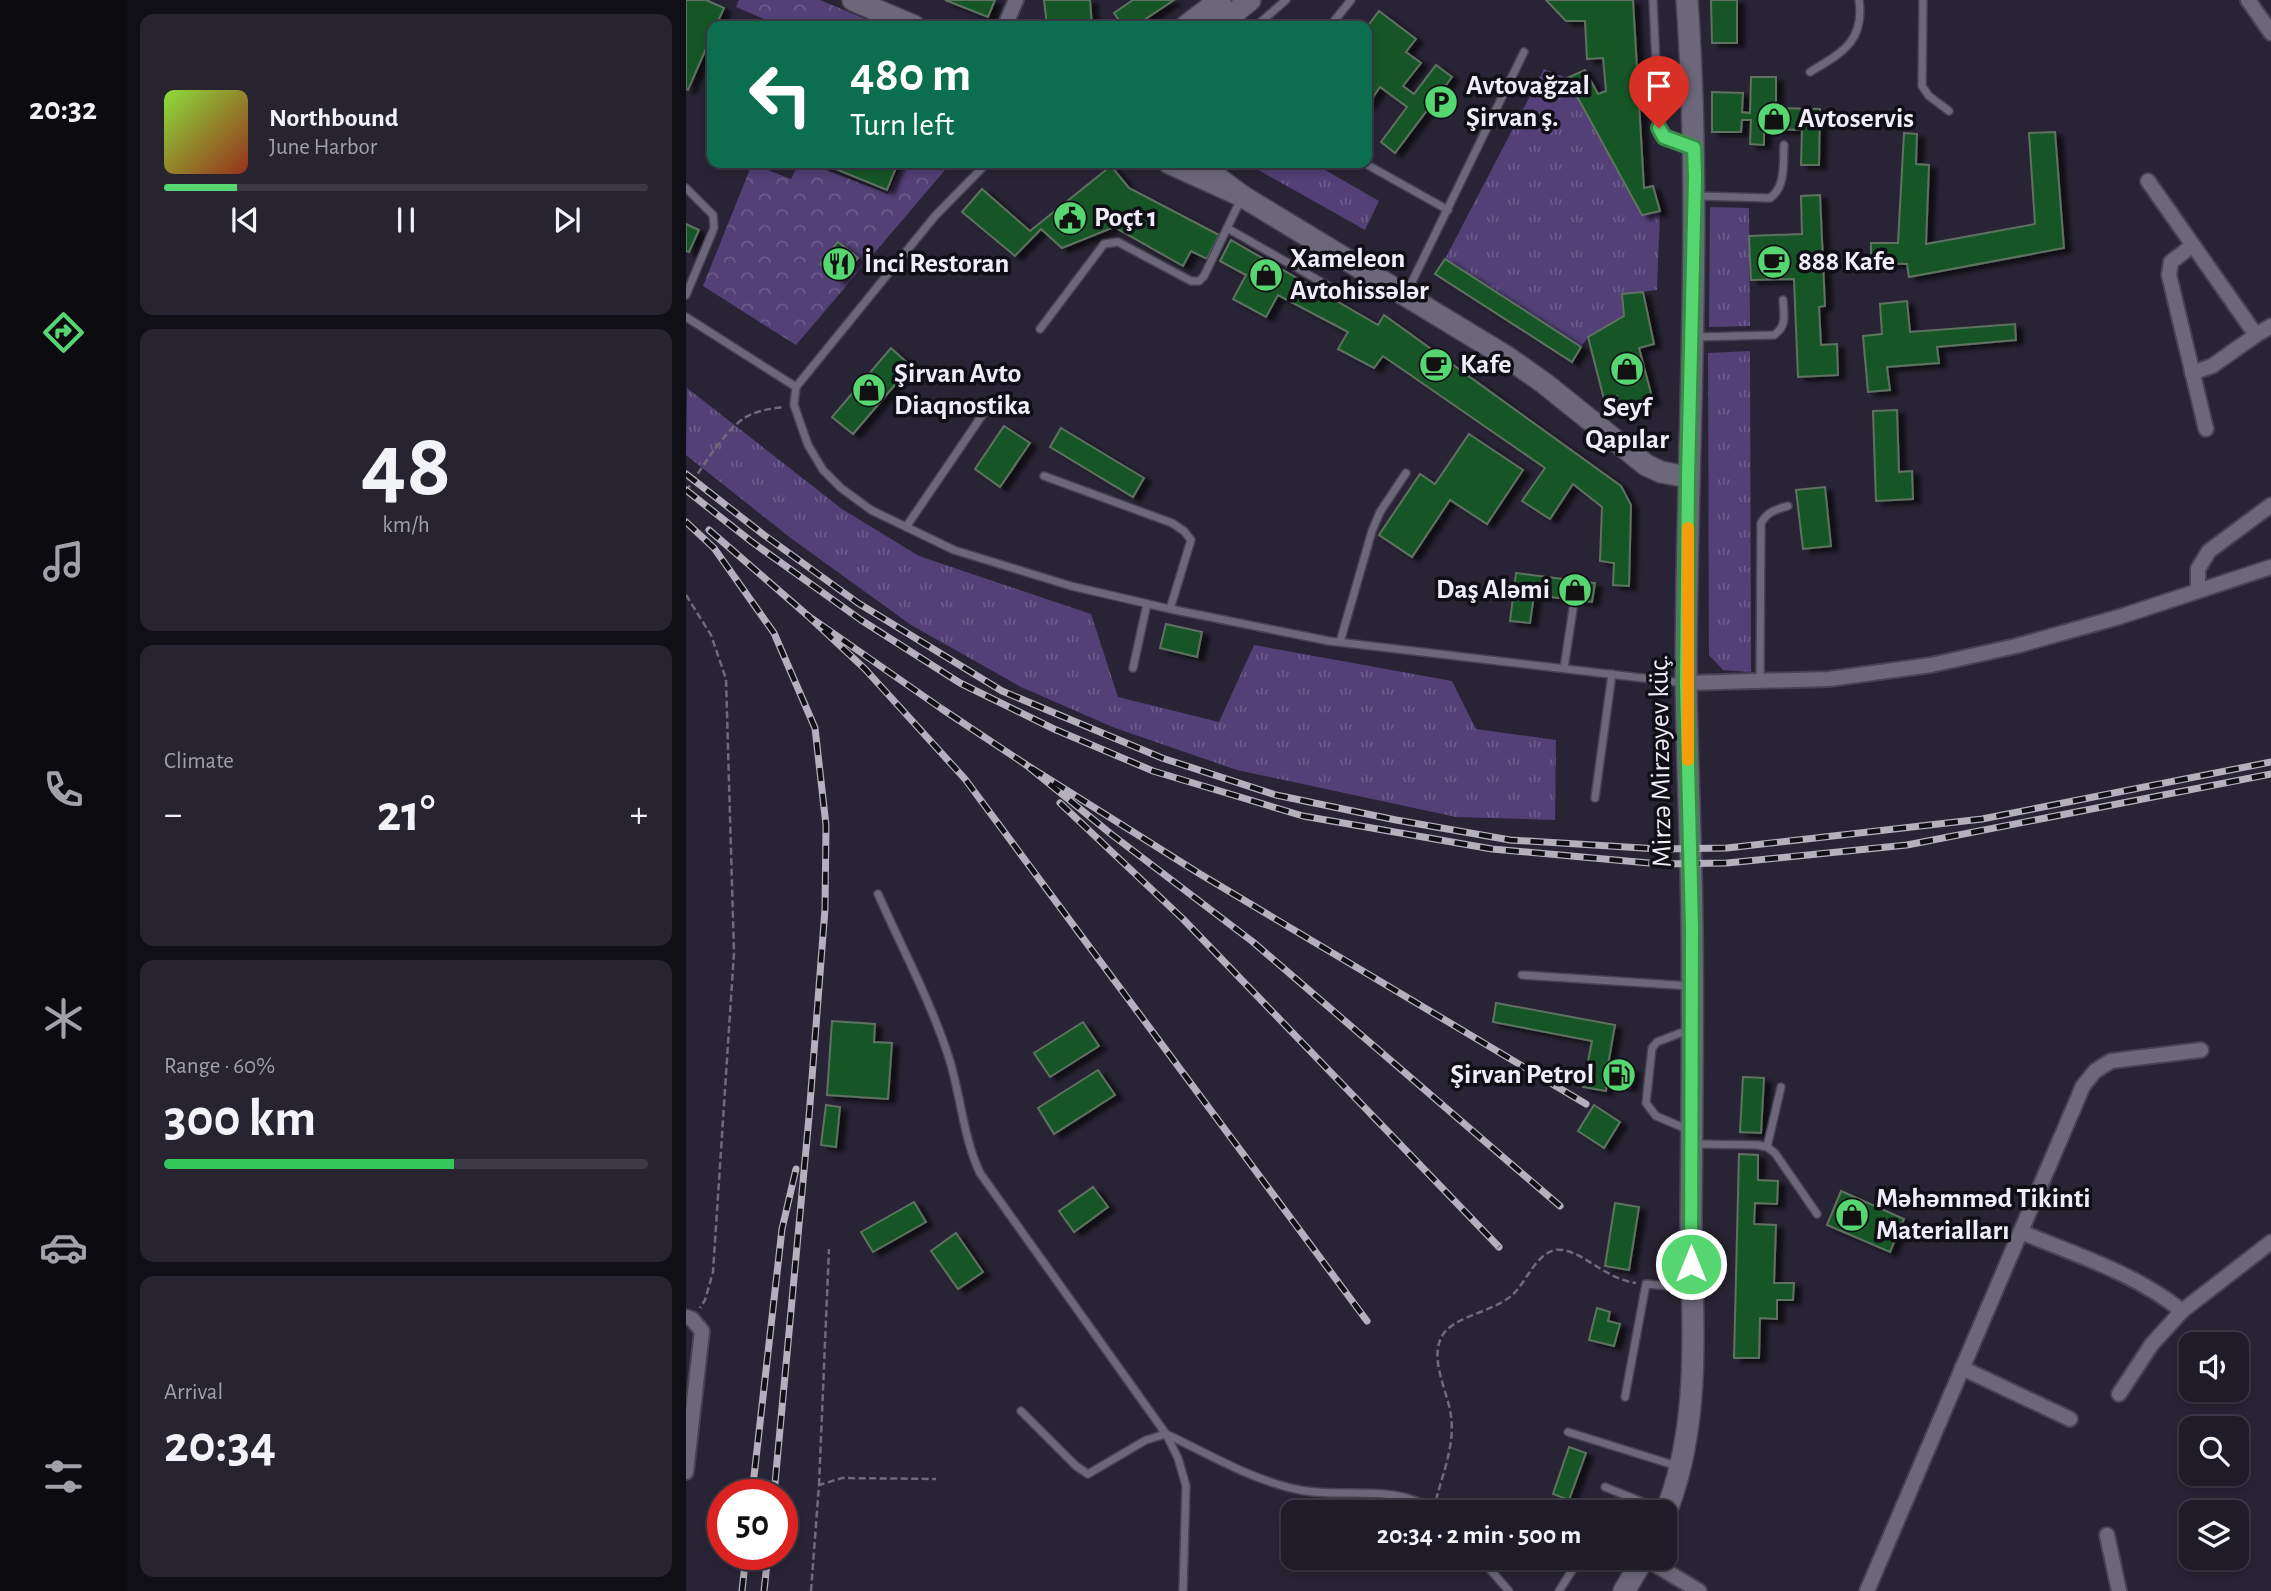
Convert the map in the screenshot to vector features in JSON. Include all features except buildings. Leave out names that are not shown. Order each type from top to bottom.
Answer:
[{"type":"main road","points":[[853,0],[902,21]]},
{"type":"main road","points":[[1193,21],[1220,0]]},
{"type":"main road","points":[[1224,21],[1250,0]]},
{"type":"main road","name":"Mirzə Mirzəyev küç.","points":[[1670,1500],[1681,1467],[1691,1412],[1693,1361],[1692,986],[1686,683],[1695,196],[1687,0]]},
{"type":"main road","points":[[1180,168],[1242,196]]},
{"type":"main road","points":[[1205,168],[1242,196],[1544,383],[1646,465],[1661,472],[1688,477]]},
{"type":"main road","points":[[1624,1591],[1637,1570]]},
{"type":"street","points":[[1007,21],[1016,0]]},
{"type":"street","points":[[2248,0],[2271,33]]},
{"type":"street","points":[[2148,181],[2256,335]]},
{"type":"street","points":[[2193,245],[2171,262],[2169,275],[2206,429]]},
{"type":"street","points":[[2192,373],[2212,366],[2271,326]]},
{"type":"street","points":[[2198,589],[2198,569],[2209,551],[2271,505]]},
{"type":"street","points":[[1686,683],[1829,679],[1931,665],[2015,646],[2119,617],[2271,567]]},
{"type":"street","points":[[1867,1591],[2083,1086],[2095,1071],[2111,1061],[2201,1050]]},
{"type":"street","points":[[2021,1232],[2134,1279],[2182,1311]]},
{"type":"street","points":[[2119,1394],[2152,1344],[2182,1311],[2271,1242]]},
{"type":"street","points":[[686,1472],[702,1331],[689,1318]]},
{"type":"street","points":[[1962,1368],[2070,1419]]},
{"type":"street","points":[[2108,1535],[2119,1591]]},
{"type":"street","points":[[1664,1570],[1699,1591]]},
{"type":"lane","points":[[1262,21],[1286,0]]},
{"type":"lane","points":[[1335,21],[1351,0]]},
{"type":"lane","points":[[1653,0],[1659,128],[1664,137],[1694,148]]},
{"type":"lane","points":[[1810,72],[1844,51],[1854,40],[1861,12],[1859,0]]},
{"type":"lane","points":[[1923,0],[1922,86],[1929,96],[1949,111]]},
{"type":"lane","points":[[1405,295],[1524,52]]},
{"type":"lane","points":[[1695,196],[1770,198],[1781,186],[1784,145]]},
{"type":"lane","points":[[1372,167],[1448,210]]},
{"type":"lane","points":[[981,168],[935,216],[796,387],[794,405],[808,445],[822,470],[871,510],[954,550],[1071,586],[1170,609],[1339,642],[1686,683]]},
{"type":"lane","points":[[686,188],[713,215],[714,228],[686,295]]},
{"type":"lane","points":[[1040,329],[1104,244],[1118,242],[1191,281],[1199,281],[1204,276],[1242,196]]},
{"type":"lane","points":[[1227,228],[1332,288]]},
{"type":"lane","points":[[1692,337],[1774,335],[1781,330],[1784,323],[1783,300]]},
{"type":"lane","points":[[686,317],[796,387]]},
{"type":"lane","points":[[906,527],[983,414]]},
{"type":"lane","points":[[1339,642],[1371,531],[1380,512],[1406,473]]},
{"type":"lane","points":[[1044,476],[1172,523],[1184,531],[1191,540],[1170,609]]},
{"type":"lane","points":[[1760,681],[1761,523],[1766,514],[1788,506]]},
{"type":"lane","points":[[1133,668],[1147,604]]},
{"type":"lane","points":[[1564,668],[1573,609]]},
{"type":"lane","points":[[1595,797],[1612,674]]},
{"type":"lane","points":[[878,894],[944,1044],[955,1077],[971,1154],[980,1173],[1166,1434],[1178,1458],[1186,1486],[1183,1591]]},
{"type":"lane","points":[[1522,975],[1692,986]]},
{"type":"lane","points":[[1692,1029],[1657,1042],[1652,1048],[1646,1103],[1656,1116],[1692,1138],[1768,1147],[1775,1153],[1817,1214]]},
{"type":"lane","points":[[1768,1147],[1781,1087]]},
{"type":"lane","points":[[1625,1397],[1646,1284],[1691,1288]]},
{"type":"lane","points":[[1021,1411],[1076,1466],[1088,1474],[1146,1440],[1166,1434],[1262,1480],[1301,1491],[1386,1494],[1417,1500]]},
{"type":"lane","points":[[1568,1432],[1681,1467]]},
{"type":"lane","points":[[1605,1487],[1634,1500]]},
{"type":"lane","points":[[1490,1570],[1508,1591]]},
{"type":"lane","points":[[1559,1591],[1572,1570]]},
{"type":"path","points":[[686,491],[727,434],[743,419],[760,410],[794,405]]},
{"type":"path","points":[[686,595],[711,635],[726,679],[734,953],[713,1272],[705,1300],[689,1318]]},
{"type":"path","points":[[811,1591],[819,1485],[829,1249]]},
{"type":"path","points":[[1438,1500],[1450,1446],[1452,1419],[1437,1356],[1439,1342],[1446,1331],[1506,1300],[1544,1256],[1553,1250],[1565,1250],[1612,1277],[1646,1284]]},
{"type":"path","points":[[819,1485],[842,1478],[936,1479]]},
{"type":"green space","points":[[739,0],[820,0],[870,21],[768,21],[736,7]]},
{"type":"green space","points":[[1544,69],[1567,78],[1642,215],[1660,211],[1657,290],[1622,294],[1624,316],[1588,337],[1581,347],[1445,259]]},
{"type":"green space","points":[[750,168],[762,168],[791,179],[796,168],[821,168],[888,194],[900,168],[947,168],[796,345],[703,286]]},
{"type":"green space","points":[[1255,168],[1322,168],[1379,201],[1365,230]]},
{"type":"green space","points":[[1710,207],[1749,208],[1750,326],[1709,327]]},
{"type":"green space","points":[[1750,351],[1751,672],[1723,670],[1709,655],[1708,353]]},
{"type":"green space","points":[[687,388],[842,509],[919,556],[1091,614],[1118,697],[1219,722],[1254,645],[1452,681],[1476,729],[1556,740],[1555,820],[1456,817],[1237,770],[1115,728],[1021,687],[911,625],[792,539],[686,455]]},
{"type":"railway","points":[[686,474],[858,603],[1002,691],[1162,758],[1276,795],[1396,820],[1510,840],[1659,849],[1727,848],[1982,819],[2271,762]]},
{"type":"railway","points":[[686,490],[752,542],[861,620],[960,683],[1054,729],[1153,771],[1303,816],[1492,849],[1660,864],[1727,863],[1907,845],[2271,774]]},
{"type":"railway","points":[[686,522],[714,548],[774,633],[815,728],[826,825],[825,909],[809,1117],[775,1479]]},
{"type":"railway","points":[[709,530],[807,615]]},
{"type":"railway","points":[[1025,764],[807,615],[865,669],[965,779],[1367,1321]]},
{"type":"railway","points":[[1560,1206],[1253,942],[1111,834],[1025,764],[1200,874],[1586,1104]]},
{"type":"railway","points":[[1060,803],[1183,919],[1499,1247]]},
{"type":"railway","points":[[754,1479],[782,1229],[796,1169]]},
{"type":"railway","points":[[742,1591],[744,1570]]},
{"type":"railway","points":[[764,1591],[766,1570]]},
{"type":"slow traffic","points":[[1688,528],[1688,760]]},
{"type":"place","name":"Avtovağzal Şirvan ş.","points":[[1441,102]]},
{"type":"place","name":"Avtoservis","points":[[1774,119]]},
{"type":"place","name":"Poçt 1","points":[[1070,218]]},
{"type":"place","name":"888 Kafe","points":[[1774,262]]},
{"type":"place","name":"İnci Restoran","points":[[839,264]]},
{"type":"place","name":"Xameleon Avtohissələr","points":[[1266,275]]},
{"type":"place","name":"Kafe","points":[[1436,365]]},
{"type":"place","name":"Seyf Qapılar","points":[[1627,369]]},
{"type":"place","name":"Şirvan Avto Diaqnostika","points":[[869,390]]},
{"type":"place","name":"Daş Aləmi","points":[[1575,590]]},
{"type":"place","name":"Şirvan Petrol","points":[[1619,1075]]},
{"type":"place","name":"Məhəmməd Tikinti Materialları","points":[[1852,1215]]},
{"type":"route","points":[[1659,128],[1664,137],[1694,148],[1695,177],[1686,683],[1692,928],[1691,1264]]}]
